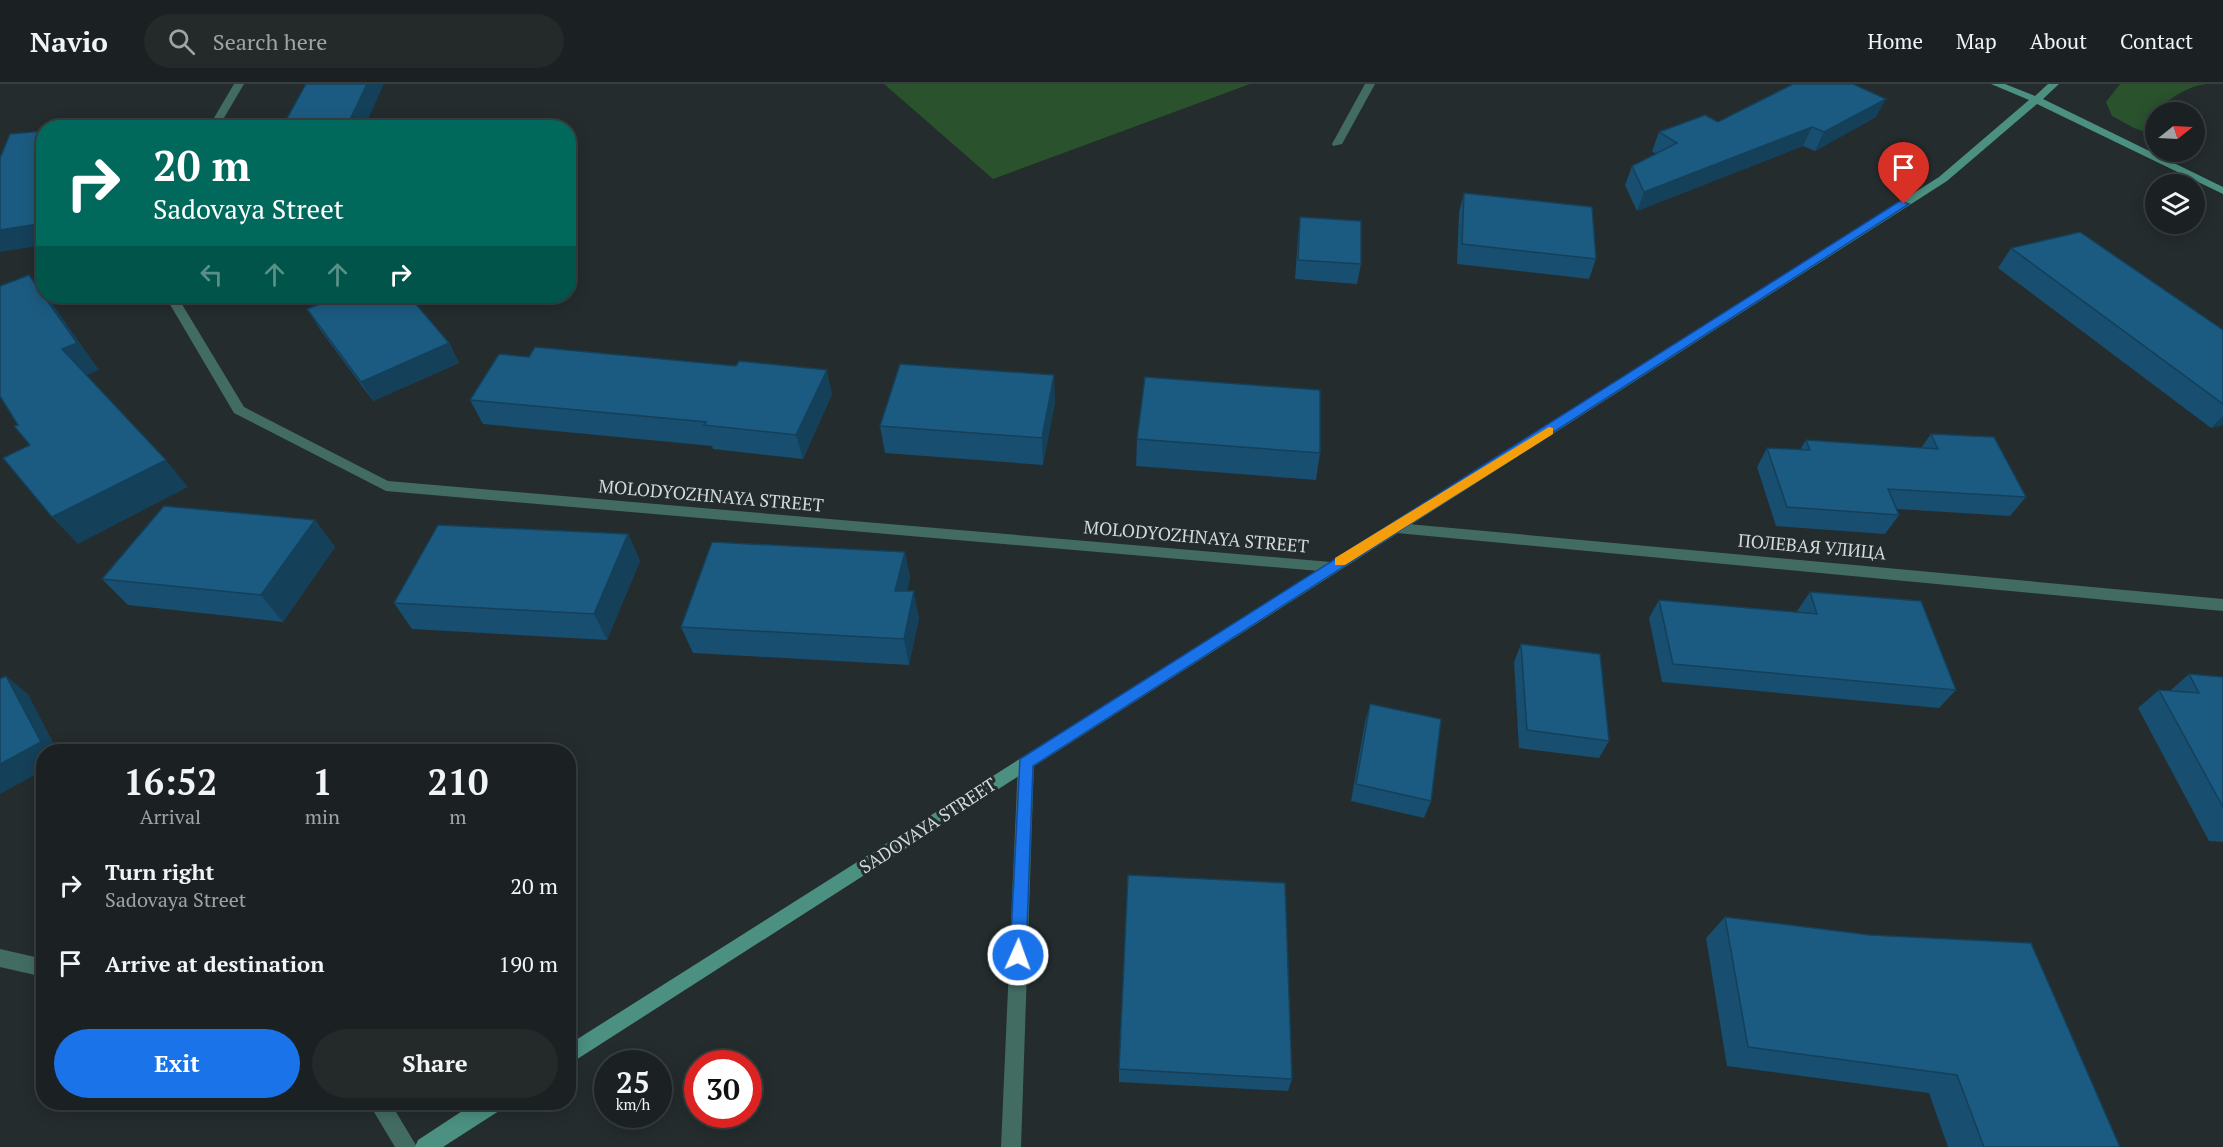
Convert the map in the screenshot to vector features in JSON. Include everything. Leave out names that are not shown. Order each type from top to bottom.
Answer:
[{"type":"main road","points":[[1996,84],[2037,100],[2223,190]]},
{"type":"main road","name":"SADOVAYA STREET","points":[[576,1051],[1943,178],[2054,84]]},
{"type":"main road","points":[[425,1147],[483,1110]]},
{"type":"street","points":[[218,120],[239,84]]},
{"type":"street","points":[[1336,144],[1370,84]]},
{"type":"street","name":"MOLODYOZHNAYA STREET","points":[[175,303],[239,410],[386,486],[1331,567]]},
{"type":"street","name":"ПОЛЕВАЯ УЛИЦА","points":[[1397,528],[2223,605]]},
{"type":"street","points":[[1011,1147],[1026,763]]},
{"type":"street","points":[[0,958],[36,966]]},
{"type":"street","points":[[383,1110],[407,1147]]},
{"type":"green space","points":[[884,84],[1250,84],[993,179]]},
{"type":"green space","points":[[2120,84],[2206,84],[2181,92],[2167,102],[2145,102],[2145,132],[2112,116],[2106,102]]},
{"type":"building","points":[[306,84],[367,84],[350,120],[286,120]]},
{"type":"building","points":[[1793,84],[1853,84],[1886,99],[1824,132],[1812,127],[1644,192],[1632,166],[1677,143],[1659,132],[1705,115],[1718,122]]},
{"type":"building","points":[[36,132],[36,224],[0,230],[0,158],[10,134]]},
{"type":"building","points":[[1464,193],[1592,207],[1596,259],[1462,244]]},
{"type":"building","points":[[1300,217],[1361,221],[1361,264],[1298,260]]},
{"type":"building","points":[[2080,232],[2223,330],[2223,404],[2011,248]]},
{"type":"building","points":[[29,275],[36,285],[36,303],[49,303],[77,343],[62,349],[166,460],[52,517],[3,458],[30,445],[14,426],[18,425],[0,396],[0,286]]},
{"type":"building","points":[[323,303],[415,303],[449,343],[361,382],[307,309]]},
{"type":"building","points":[[535,347],[736,366],[739,361],[827,370],[796,435],[704,425],[706,422],[470,400],[499,354],[529,357]]},
{"type":"building","points":[[900,364],[1054,375],[1042,438],[880,426]]},
{"type":"building","points":[[1145,377],[1320,390],[1320,453],[1137,439]]},
{"type":"building","points":[[1931,434],[1994,437],[2026,497],[1888,489],[1899,515],[1787,507],[1767,448],[1810,450],[1806,440],[1938,449]]},
{"type":"building","points":[[164,506],[315,520],[261,595],[102,579]]},
{"type":"building","points":[[438,525],[628,534],[594,614],[394,603]]},
{"type":"building","points":[[712,542],[905,552],[895,591],[914,591],[904,639],[681,627]]},
{"type":"building","points":[[1810,592],[1921,601],[1956,690],[1673,664],[1659,600],[1817,614]]},
{"type":"building","points":[[1521,644],[1600,654],[1609,741],[1527,730]]},
{"type":"building","points":[[2189,674],[2223,677],[2223,807],[2159,690],[2199,693]]},
{"type":"building","points":[[6,676],[41,742],[0,764],[0,679]]},
{"type":"building","points":[[1370,704],[1441,719],[1431,801],[1356,784]]},
{"type":"building","points":[[1128,875],[1285,883],[1292,1079],[1119,1069]]},
{"type":"building","points":[[1725,917],[1870,935],[2031,943],[2120,1147],[1984,1147],[1957,1075],[1748,1047]]},
{"type":"slow traffic","points":[[1340,562],[1549,431]]},
{"type":"route","points":[[1018,955],[1026,763],[1904,204]]}]
